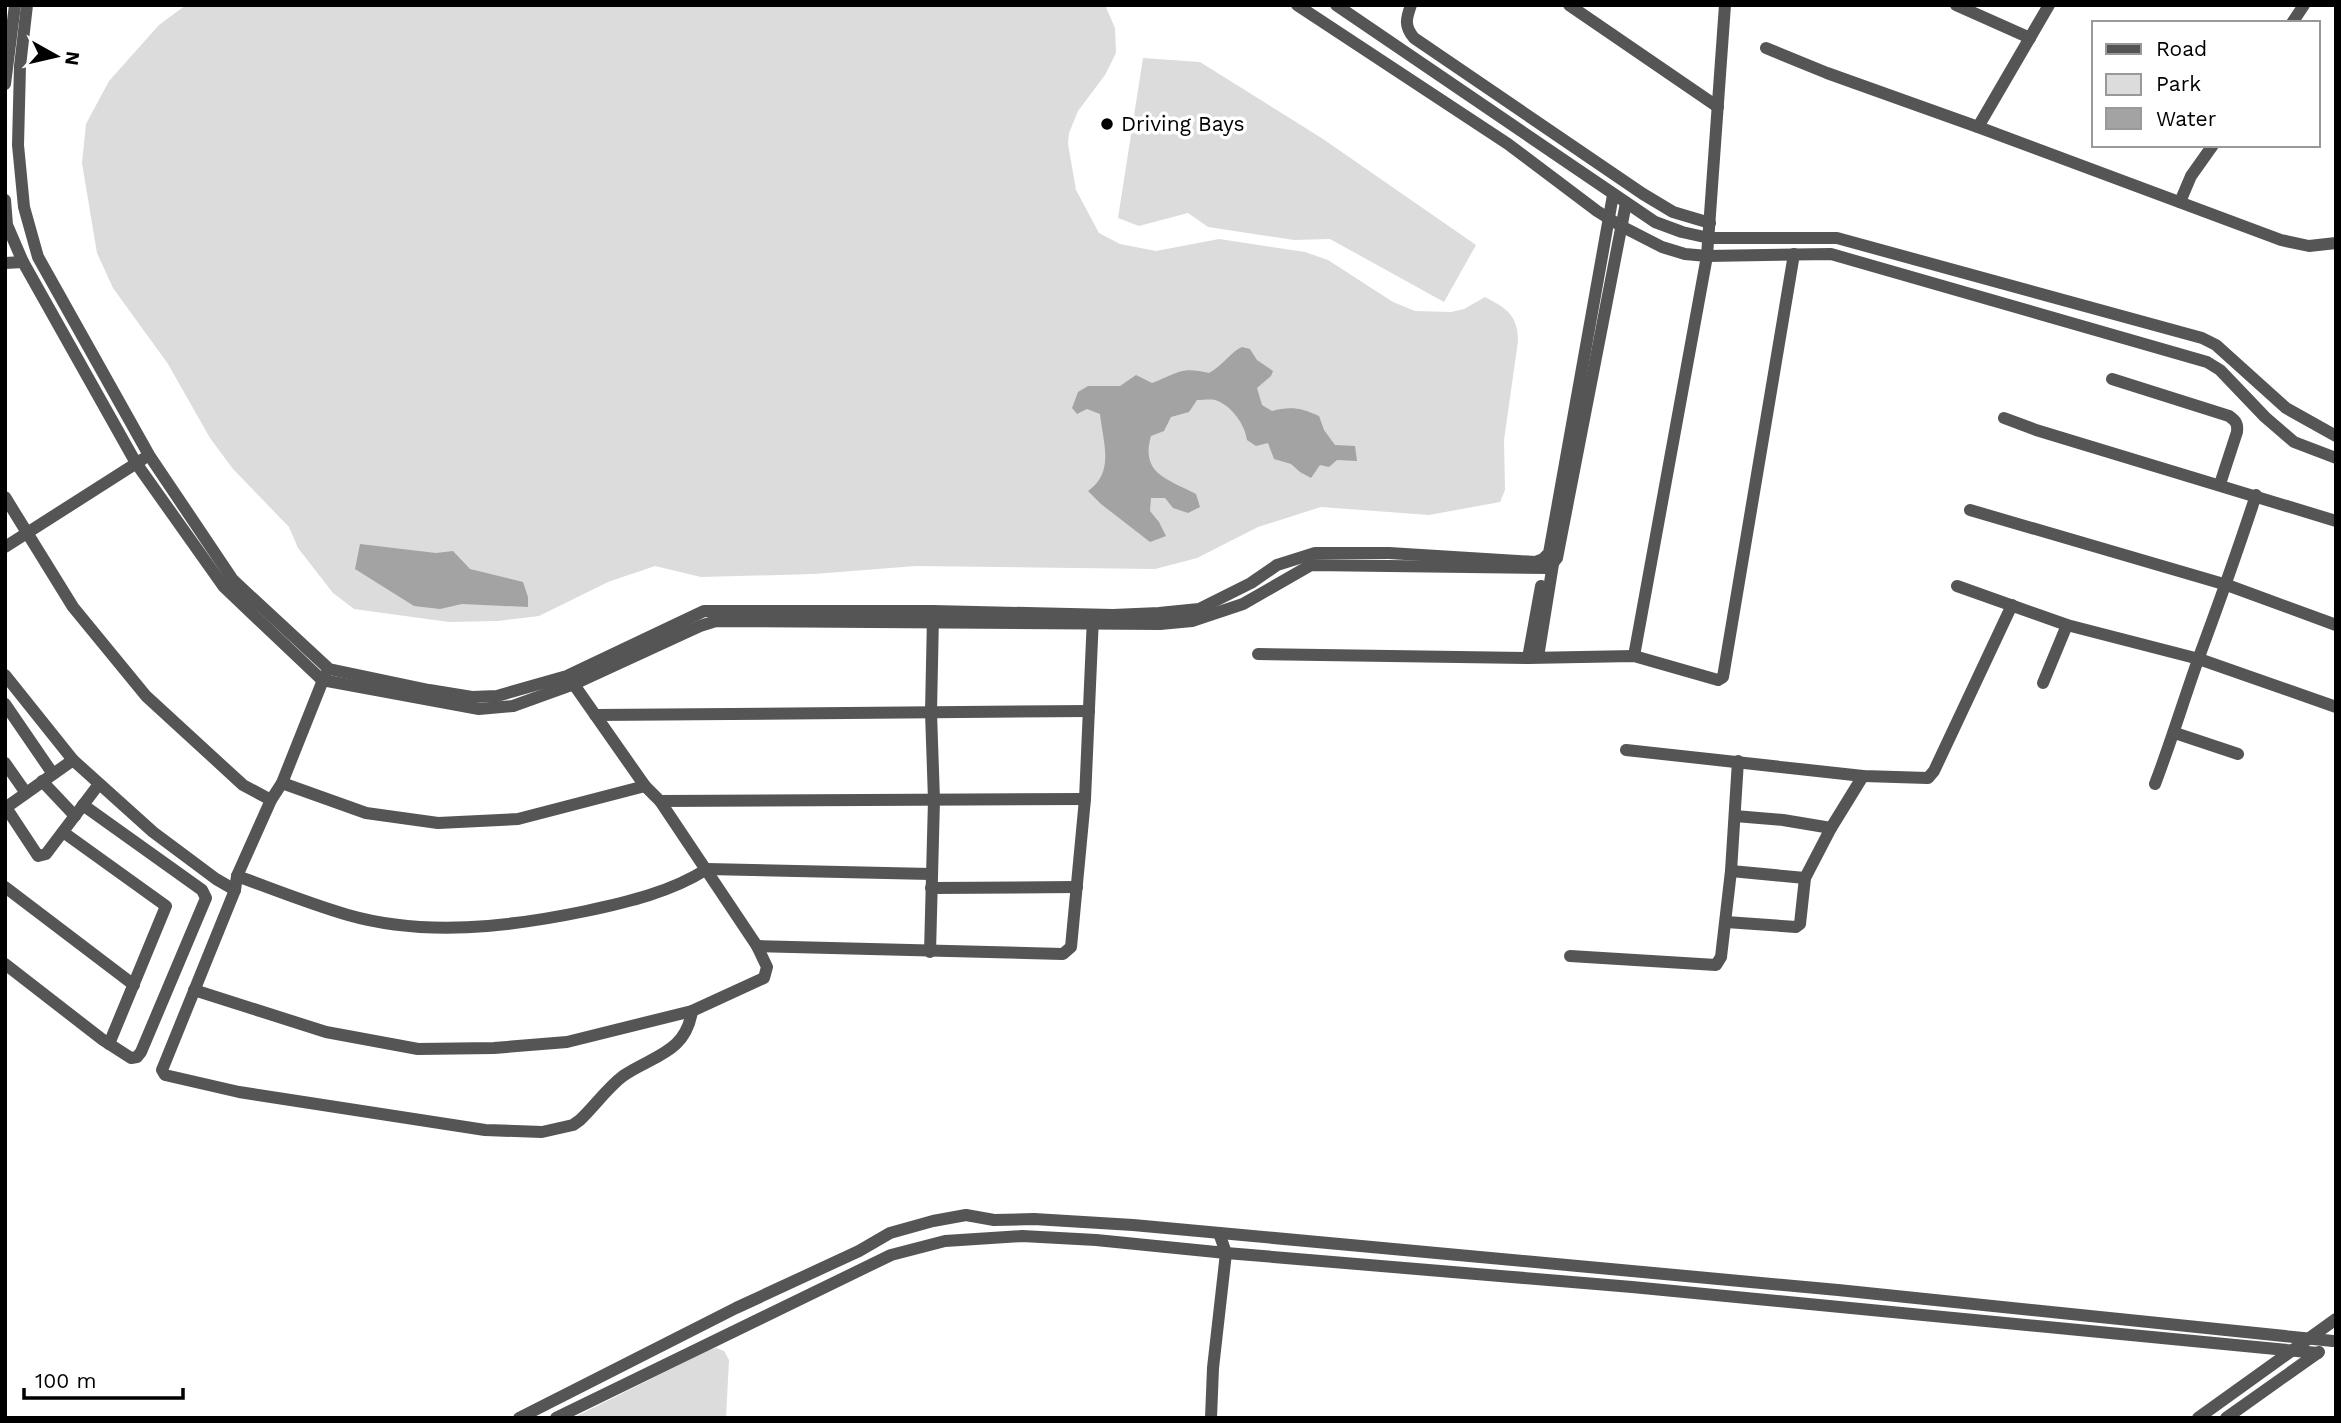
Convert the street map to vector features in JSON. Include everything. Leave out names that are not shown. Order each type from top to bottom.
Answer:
[{"type":"street","points":[[5,85],[15,5]]},
{"type":"street","points":[[27,5],[20,65],[19,145],[24,207],[38,257],[149,455],[233,580],[325,675]]},
{"type":"street","points":[[1297,5],[1508,144],[1621,226],[1662,247],[1685,254],[1707,256],[1831,254],[2207,362],[2220,370],[2265,417],[2294,442],[2336,458]]},
{"type":"street","points":[[1336,5],[1655,222],[1682,232],[1709,237],[1837,238],[2202,338],[2216,345],[2286,408],[2336,436]]},
{"type":"street","points":[[1411,5],[1405,21],[1414,38],[1643,194],[1673,212],[1710,223]]},
{"type":"street","points":[[1569,5],[1718,107]]},
{"type":"street","points":[[1634,656],[1707,256],[1726,5]]},
{"type":"street","points":[[1956,5],[2030,38]]},
{"type":"street","points":[[1978,127],[2049,5]]},
{"type":"street","points":[[2293,21],[2304,5]]},
{"type":"street","points":[[1350,40],[1360,22]]},
{"type":"street","points":[[1766,48],[1827,73],[2299,245],[2336,243]]},
{"type":"street","points":[[5,85],[20,65]]},
{"type":"street","points":[[2180,202],[2191,176],[2212,147]]},
{"type":"street","points":[[1533,658],[1547,562],[1614,195]]},
{"type":"street","points":[[5,200],[7,225],[23,262],[136,463],[224,587],[325,675],[472,697],[507,694],[571,680],[704,611],[1093,619],[1199,609],[1251,583],[1277,565],[1315,553],[1389,553],[1535,562],[1547,562],[1557,558],[1626,203]]},
{"type":"street","points":[[1258,654],[1533,658],[1634,656],[1718,680],[1725,672],[1794,254]]},
{"type":"street","points":[[5,263],[23,262]]},
{"type":"street","points":[[2112,379],[2235,419],[2238,424],[2237,432],[2220,484]]},
{"type":"street","points":[[2004,418],[2336,521]]},
{"type":"street","points":[[5,547],[149,455]]},
{"type":"street","points":[[2155,784],[2227,585],[2256,495]]},
{"type":"street","points":[[5,497],[74,607],[146,696],[243,785],[271,800]]},
{"type":"street","points":[[1970,510],[2227,585],[2336,625]]},
{"type":"street","points":[[1956,586],[2067,625],[2199,659],[2336,707]]},
{"type":"street","points":[[1626,750],[1863,776],[1928,778],[1934,771],[2012,605]]},
{"type":"street","points":[[930,952],[934,800],[933,617]]},
{"type":"street","points":[[757,946],[1063,954],[1071,947],[1085,799],[1093,619]]},
{"type":"street","points":[[2043,683],[2067,625]]},
{"type":"street","points":[[5,675],[73,760],[153,832],[235,890]]},
{"type":"street","points":[[325,675],[282,783],[271,800],[237,876],[235,890],[162,1070],[165,1075],[239,1092],[485,1130],[542,1132],[573,1125],[623,1076],[665,1054],[686,1033],[692,1011]]},
{"type":"street","points":[[194,990],[326,1032],[418,1049],[494,1048],[567,1042],[692,1011],[764,978],[767,967],[757,946],[660,801],[645,786],[571,680]]},
{"type":"street","points":[[5,704],[48,778],[79,811],[202,890],[206,898],[141,1052],[131,1058],[5,964]]},
{"type":"street","points":[[595,715],[1089,710]]},
{"type":"street","points":[[2175,733],[2238,754]]},
{"type":"street","points":[[73,760],[8,806],[7,809],[38,856],[46,854],[99,784]]},
{"type":"street","points":[[1570,956],[1716,965],[1721,957],[1726,922],[1738,761]]},
{"type":"street","points":[[5,764],[26,793]]},
{"type":"street","points":[[1726,922],[1798,926],[1802,921],[1805,878],[1831,828],[1863,776]]},
{"type":"street","points":[[282,783],[366,813],[438,823],[518,818],[645,786]]},
{"type":"street","points":[[660,801],[1085,799]]},
{"type":"street","points":[[1735,816],[1831,828]]},
{"type":"street","points":[[63,832],[166,906],[109,1044]]},
{"type":"street","points":[[237,876],[349,915],[425,928],[530,922],[627,902],[687,882],[707,869],[931,874]]},
{"type":"street","points":[[1731,871],[1805,878]]},
{"type":"street","points":[[5,887],[134,985]]},
{"type":"street","points":[[931,887],[1077,887]]},
{"type":"street","points":[[519,1418],[736,1308],[859,1251],[890,1233],[966,1215],[995,1220],[1034,1219],[1219,1233],[1838,1290],[2334,1340]]},
{"type":"street","points":[[1211,1418],[1213,1368],[1226,1253],[1219,1233]]},
{"type":"street","points":[[556,1418],[891,1255],[945,1241],[1022,1236],[1096,1240],[1632,1287],[2318,1353]]},
{"type":"street","points":[[2198,1418],[2336,1319]]},
{"type":"street","points":[[2227,1418],[2334,1340]]},
{"type":"green space","points":[[186,5],[1105,5],[1115,28],[1116,53],[1105,75],[1078,111],[1069,133],[1068,144],[1076,190],[1099,233],[1120,244],[1156,251],[1219,239],[1305,252],[1328,260],[1393,302],[1415,311],[1451,312],[1464,309],[1485,297],[1499,305],[1513,319],[1518,341],[1504,440],[1505,490],[1500,502],[1429,515],[1321,507],[1258,527],[1197,558],[1155,569],[916,566],[814,574],[701,577],[655,566],[608,582],[539,616],[498,621],[449,622],[354,609],[333,593],[298,548],[289,527],[233,469],[210,438],[168,364],[113,288],[97,253],[82,163],[86,124],[109,81],[159,25]]},
{"type":"green space","points":[[1143,58],[1200,62],[1323,139],[1476,245],[1444,302],[1330,239],[1294,240],[1208,227],[1188,213],[1139,226],[1118,218]]},
{"type":"green space","points":[[716,1348],[724,1351],[729,1360],[726,1418],[573,1418],[709,1350]]},
{"type":"water","points":[[1242,347],[1250,349],[1257,360],[1273,371],[1257,388],[1262,405],[1272,411],[1296,409],[1319,416],[1324,430],[1335,445],[1355,446],[1357,461],[1337,460],[1329,467],[1320,465],[1311,478],[1291,464],[1274,459],[1268,443],[1256,446],[1247,440],[1240,422],[1221,402],[1197,400],[1189,412],[1171,417],[1164,431],[1151,436],[1149,459],[1159,474],[1196,494],[1200,507],[1188,513],[1173,508],[1165,498],[1151,498],[1150,511],[1166,536],[1150,542],[1088,491],[1102,475],[1105,446],[1100,414],[1087,409],[1077,414],[1072,408],[1078,392],[1088,386],[1120,386],[1136,375],[1152,383],[1186,370],[1209,373]]},
{"type":"water","points":[[360,544],[436,553],[453,551],[470,569],[523,582],[528,607],[462,604],[440,609],[414,606],[355,569]]},
{"type":"place","name":"Driving Bays","points":[[1107,124]]}]
